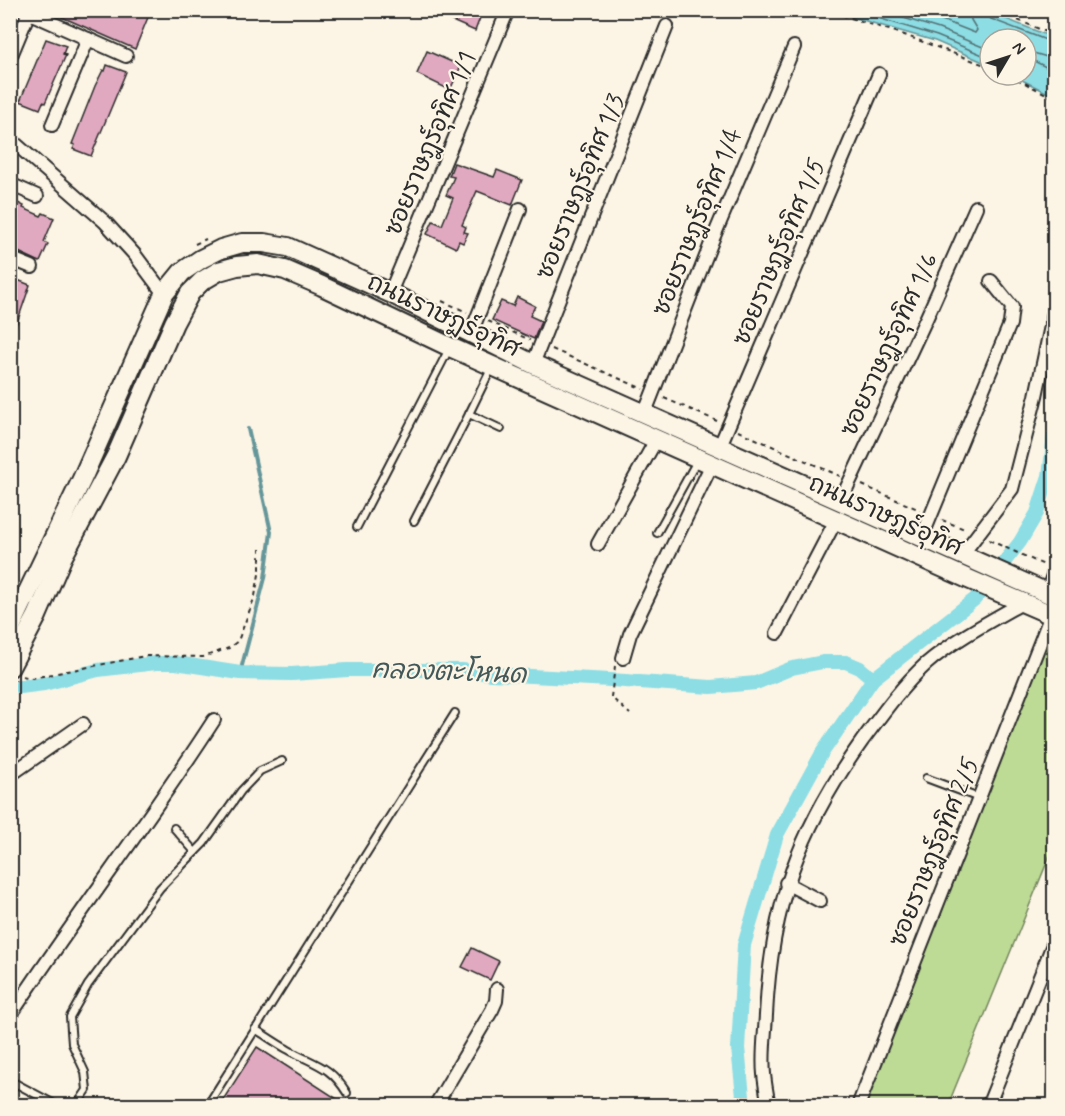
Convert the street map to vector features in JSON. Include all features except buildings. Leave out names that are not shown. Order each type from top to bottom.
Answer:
[{"type":"main road","name":"ถนนราษฎร์อุทิศ","points":[[10,629],[82,479],[164,294],[182,272],[201,259],[242,243],[264,243],[288,248],[390,293],[533,364],[644,415],[710,457],[836,520],[1053,616]]},
{"type":"main road","name":"ถนนราษฎร์อุทิศ","points":[[18,670],[37,616],[63,556],[117,456],[174,323],[190,292],[202,281],[219,271],[258,264],[285,270],[322,286],[450,348],[656,440],[841,501],[1051,594]]},
{"type":"street","name":"ซอยราษฎร์อุทิศ 1/1","points":[[390,293],[508,10]]},
{"type":"street","points":[[10,58],[28,11],[126,57]]},
{"type":"street","name":"ซอยราษฎร์อุทิศ 1/3","points":[[533,364],[667,26]]},
{"type":"street","points":[[52,125],[88,39]]},
{"type":"street","name":"ซอยราษฎร์อุทิศ 1/4","points":[[644,415],[712,241],[794,47]]},
{"type":"street","name":"ซอยราษฎร์อุทิศ 1/5","points":[[619,661],[879,74]]},
{"type":"street","points":[[10,139],[105,222],[135,255],[164,294]]},
{"type":"street","points":[[10,184],[37,196]]},
{"type":"street","name":"ซอยราษฎร์อุทิศ 1/6","points":[[841,501],[976,207]]},
{"type":"street","points":[[471,333],[520,209]]},
{"type":"street","points":[[10,258],[32,267]]},
{"type":"street","points":[[922,537],[1010,324],[1012,307],[991,281]]},
{"type":"street","points":[[970,558],[1012,489],[1036,396],[1054,312]]},
{"type":"street","points":[[598,544],[656,440]]},
{"type":"street","points":[[777,633],[836,520]]},
{"type":"street","points":[[1051,594],[1054,572]]},
{"type":"street","points":[[769,1106],[764,1073],[767,989],[773,936],[786,883],[810,825],[843,768],[889,703],[927,663],[1017,601]]},
{"type":"street","name":"ซอยราษฎร์อุทิศ 2/5","points":[[858,1106],[1053,616]]},
{"type":"street","points":[[10,1016],[63,937],[183,769],[214,720]]},
{"type":"street","points":[[10,776],[83,723]]},
{"type":"street","points":[[786,883],[820,901]]},
{"type":"street","points":[[988,1106],[1054,942]]},
{"type":"street","points":[[435,1106],[492,1010],[496,1000],[496,989]]},
{"type":"lane","points":[[357,527],[450,348]]},
{"type":"lane","points":[[414,521],[492,366]]},
{"type":"lane","points":[[469,414],[501,429]]},
{"type":"lane","points":[[657,533],[710,457]]},
{"type":"lane","points":[[207,1106],[455,713]]},
{"type":"lane","points":[[76,1106],[87,1090],[85,1072],[72,1044],[70,1017],[88,985],[160,888],[204,843],[234,800],[260,771],[282,761]]},
{"type":"lane","points":[[926,778],[980,799]]},
{"type":"lane","points":[[174,828],[195,852]]},
{"type":"lane","points":[[255,1029],[288,1050],[329,1070],[347,1092]]},
{"type":"lane","points":[[11,1081],[58,1106]]},
{"type":"path","points":[[825,10],[899,33],[978,63]]},
{"type":"path","points":[[993,10],[1054,35]]},
{"type":"path","points":[[1032,87],[1054,98]]},
{"type":"path","points":[[996,543],[1032,560]]},
{"type":"path","points":[[10,688],[18,670],[32,678],[145,656],[203,657],[230,648],[238,641],[255,596],[261,569],[260,549]]},
{"type":"path","points":[[619,661],[611,698],[630,714]]},
{"type":"green space","points":[[1051,627],[1054,629],[1054,845],[948,1105],[856,1106]]},
{"type":"water","points":[[831,11],[986,11],[1026,27],[978,27],[978,60],[935,41]]},
{"type":"water","points":[[1038,32],[1054,38],[1054,96],[1036,87],[1038,87]]},
{"type":"waterway","points":[[240,673],[265,578],[271,532],[248,429]]},
{"type":"waterway","name":"คลองตะโหนด","points":[[744,1106],[738,1048],[744,945],[777,835],[822,753],[873,679],[975,599],[1020,542],[1037,513],[1049,476],[1054,436]]},
{"type":"waterway","name":"คลองตะโหนด","points":[[20,687],[44,684],[98,670],[156,663],[176,663],[240,673],[462,670],[491,674],[711,687],[756,683],[792,668],[823,662],[846,662],[860,668],[873,679]]}]
